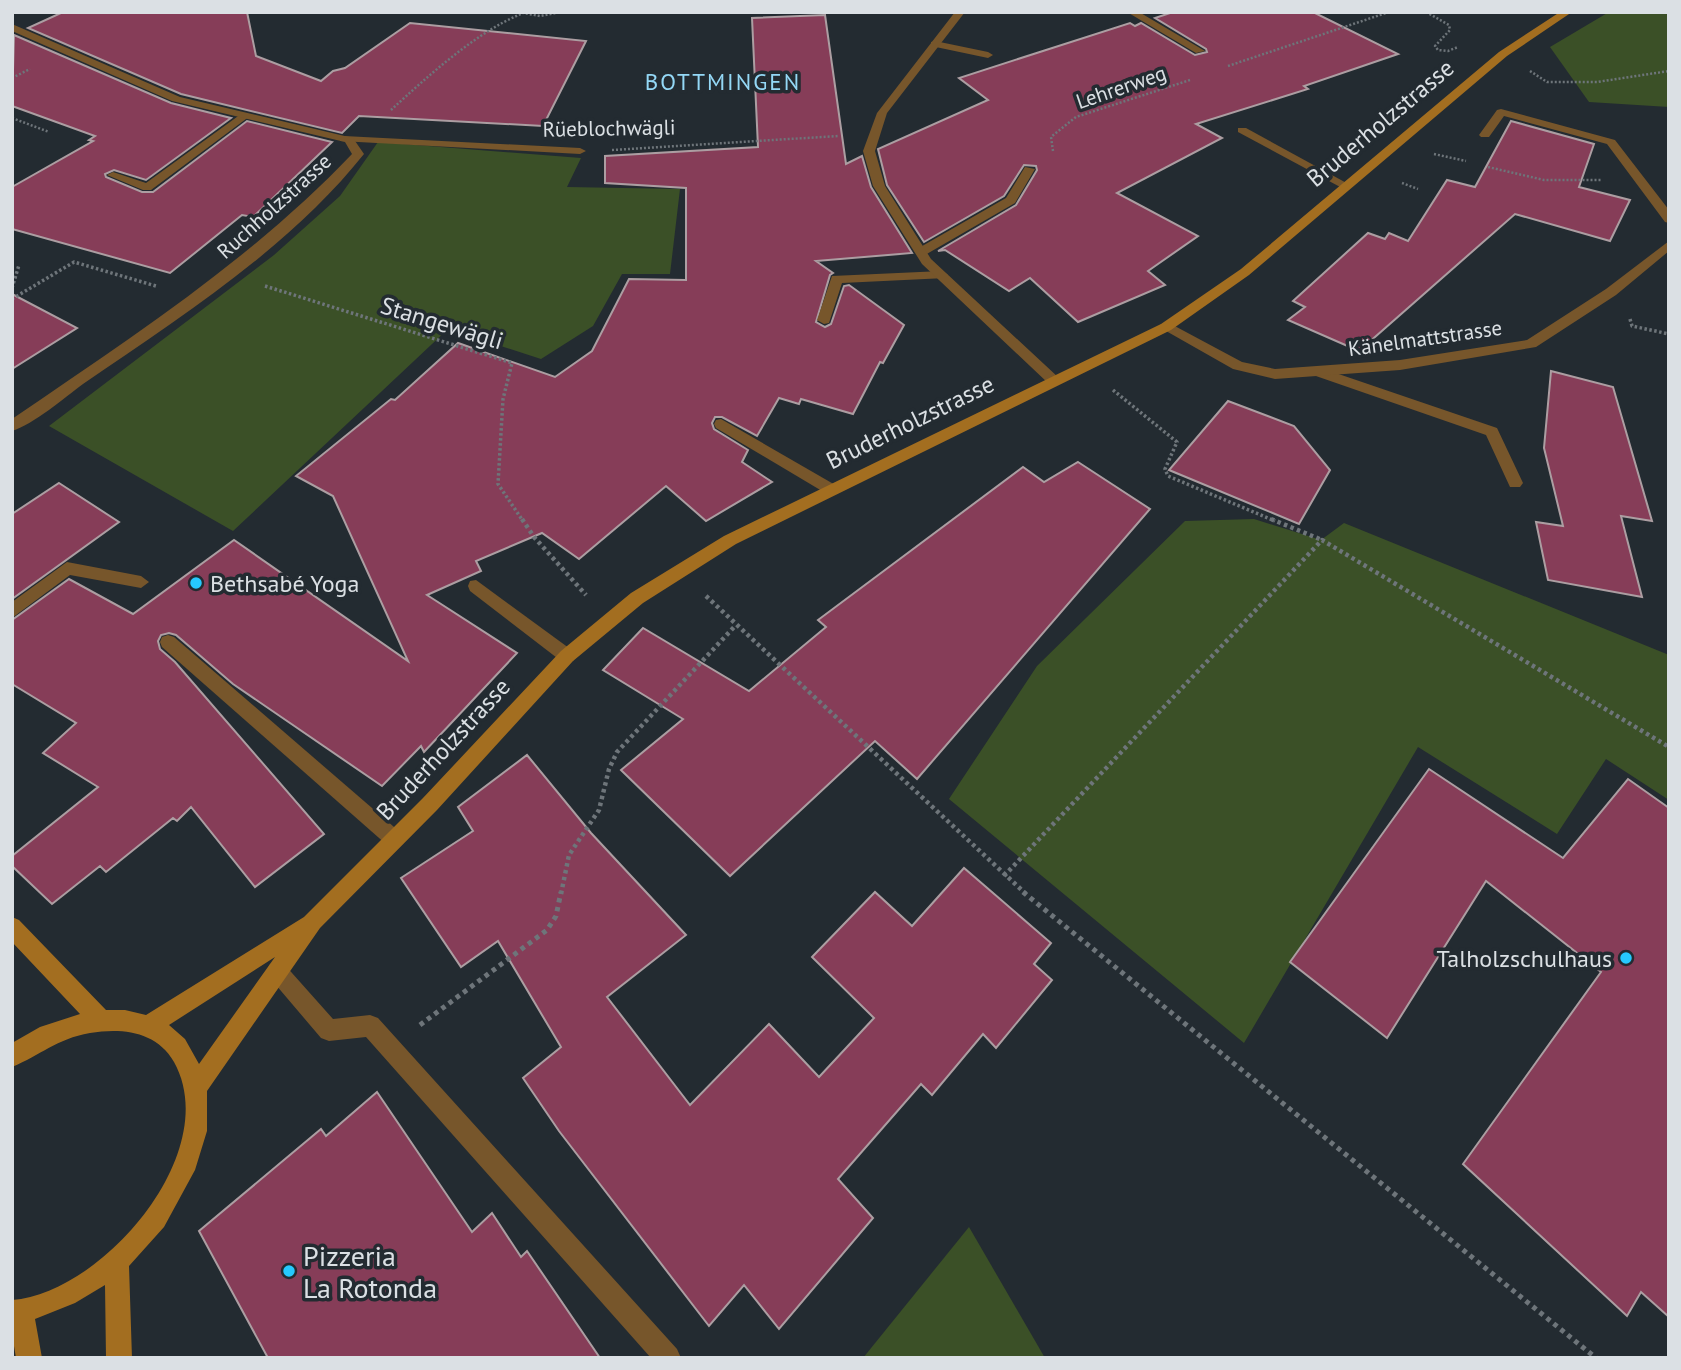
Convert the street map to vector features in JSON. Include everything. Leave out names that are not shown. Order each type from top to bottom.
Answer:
[{"type":"main road","name":"Bruderholzstrasse","points":[[197,1086],[313,921],[567,656],[608,620],[678,570],[730,540],[1166,327],[1245,272],[1503,54],[1567,12]]},
{"type":"main road","name":"Bruderholzstrasse","points":[[148,1026],[313,921]]},
{"type":"main road","points":[[12,927],[101,1020]]},
{"type":"main road","points":[[12,1056],[60,1030],[101,1020],[126,1020],[148,1026],[171,1039],[187,1059],[197,1086],[197,1127],[183,1173],[155,1220],[117,1261],[70,1294],[17,1312],[29,1358]]},
{"type":"main road","points":[[117,1261],[119,1358]]},
{"type":"street","points":[[960,12],[882,114],[869,151],[879,186],[921,252],[1054,381]]},
{"type":"street","points":[[1132,12],[1200,51]]},
{"type":"street","name":"Ruchholzstrasse","points":[[12,27],[176,99],[349,140],[358,155],[329,186],[228,275],[12,426]]},
{"type":"street","points":[[934,44],[988,55]]},
{"type":"street","points":[[1485,135],[1501,112],[1611,142],[1669,219]]},
{"type":"street","points":[[113,174],[147,188],[245,116]]},
{"type":"street","points":[[1242,130],[1346,186]]},
{"type":"street","name":"Rüeblochwägli","points":[[344,139],[580,151]]},
{"type":"street","points":[[921,252],[1011,200],[1029,169]]},
{"type":"street","name":"Känelmattstrasse","points":[[1166,327],[1238,366],[1275,374],[1400,365],[1531,344],[1611,292],[1669,245]]},
{"type":"street","points":[[824,320],[837,279],[942,275]]},
{"type":"street","points":[[1318,372],[1492,432],[1515,483]]},
{"type":"street","points":[[721,424],[832,490]]},
{"type":"street","points":[[12,611],[67,568],[141,582]]},
{"type":"street","points":[[476,586],[567,656]]},
{"type":"street","points":[[168,642],[394,839]]},
{"type":"street","points":[[277,971],[329,1030],[370,1026],[668,1358]]},
{"type":"path","points":[[344,139],[380,124],[401,99],[426,78],[504,21],[520,13],[540,16],[561,12]]},
{"type":"path","points":[[1222,68],[1390,12]]},
{"type":"path","points":[[1530,71],[1547,82],[1625,79],[1669,71]]},
{"type":"path","name":"Lehrerweg","points":[[1054,156],[1051,137],[1076,117],[1196,78]]},
{"type":"path","points":[[12,118],[49,132]]},
{"type":"path","name":"Rüeblochwägli","points":[[580,151],[875,134]]},
{"type":"path","points":[[1395,145],[1544,180],[1640,181]]},
{"type":"path","points":[[12,299],[74,262],[196,298]]},
{"type":"path","points":[[12,288],[19,265]]},
{"type":"path","name":"Stangewägli","points":[[228,275],[512,363],[503,399],[498,484],[534,537],[588,597]]},
{"type":"path","points":[[1085,366],[1177,442],[1165,469],[1168,476],[1294,526],[1322,540],[1669,747]]},
{"type":"path","points":[[1004,876],[1322,540]]},
{"type":"path","points":[[678,570],[1004,876],[1596,1358]]},
{"type":"path","points":[[390,1047],[547,930],[556,916],[569,855],[599,810],[608,769],[617,752],[736,625]]},
{"type":"green space","points":[[1609,12],[1669,12],[1669,107],[1589,102],[1550,47]]},
{"type":"green space","points":[[378,142],[581,158],[567,187],[680,189],[670,274],[622,274],[593,326],[541,359],[448,329],[233,531],[49,426],[274,255],[340,196]]},
{"type":"green space","points":[[1254,519],[1321,540],[1344,523],[1669,655],[1669,800],[1606,759],[1557,834],[1418,747],[1244,1043],[949,799],[1037,666],[1185,521]]},
{"type":"green space","points":[[969,1227],[1045,1358],[863,1358]]},
{"type":"building","points":[[63,12],[247,12],[256,56],[321,81],[333,71],[345,68],[410,23],[586,41],[543,126],[359,116],[342,133],[181,94],[28,28]]},
{"type":"building","points":[[1173,12],[1313,12],[1398,54],[1304,86],[1308,89],[1196,124],[1222,138],[1117,193],[1198,236],[1148,271],[1165,285],[1078,322],[1030,278],[1009,291],[945,250],[938,251],[1016,205],[1037,170],[1036,166],[1024,165],[1004,196],[924,242],[887,185],[878,149],[988,100],[959,78],[1130,23],[1135,26],[1141,23],[1195,55],[1207,52],[1155,18]]},
{"type":"building","points":[[825,15],[846,164],[862,156],[871,187],[912,253],[816,261],[833,273],[830,275],[816,322],[825,327],[831,324],[844,286],[849,285],[904,325],[883,363],[880,362],[853,414],[801,399],[799,404],[779,398],[757,436],[722,417],[715,417],[712,423],[714,429],[748,450],[742,462],[772,482],[706,521],[666,486],[579,559],[542,533],[476,561],[481,571],[427,595],[517,653],[424,752],[421,746],[382,786],[233,684],[176,635],[161,635],[158,641],[160,649],[175,662],[324,834],[255,887],[191,807],[177,821],[173,818],[106,872],[100,866],[52,904],[12,866],[12,856],[98,787],[43,753],[76,723],[12,684],[12,620],[69,579],[133,614],[234,540],[408,661],[333,496],[296,476],[391,399],[395,400],[458,343],[555,377],[592,351],[629,279],[686,280],[686,188],[605,183],[605,156],[758,147],[752,18]]},
{"type":"building","points":[[14,35],[171,103],[231,118],[146,180],[114,170],[105,174],[106,177],[142,192],[153,192],[247,121],[332,142],[253,217],[242,215],[170,273],[12,229],[12,187],[93,141],[89,140],[95,136],[12,106]]},
{"type":"building","points":[[1511,121],[1594,144],[1579,187],[1630,200],[1610,241],[1515,214],[1359,351],[1288,320],[1305,307],[1293,301],[1368,233],[1385,239],[1389,233],[1408,241],[1447,180],[1475,187]]},
{"type":"building","points":[[12,294],[77,328],[12,369]]},
{"type":"building","points":[[1551,371],[1613,387],[1652,521],[1621,516],[1642,597],[1548,580],[1536,522],[1563,526],[1544,448]]},
{"type":"building","points":[[1228,401],[1294,426],[1330,470],[1299,524],[1169,470]]},
{"type":"building","points":[[1078,462],[1150,509],[917,779],[875,741],[730,876],[621,770],[683,719],[603,670],[643,628],[749,691],[826,627],[818,620],[1023,467],[1044,482]]},
{"type":"building","points":[[59,483],[119,522],[12,599],[12,514]]},
{"type":"building","points":[[527,755],[591,833],[686,935],[607,997],[690,1105],[769,1024],[819,1077],[874,1018],[812,957],[875,892],[912,926],[964,868],[1051,943],[1034,964],[1052,980],[996,1048],[983,1034],[932,1095],[921,1084],[838,1179],[873,1218],[779,1329],[744,1285],[709,1326],[559,1131],[523,1078],[561,1047],[498,941],[461,967],[401,878],[473,831],[458,807]]},
{"type":"building","points":[[1429,769],[1563,858],[1628,779],[1669,808],[1669,1317],[1641,1292],[1627,1316],[1463,1164],[1601,972],[1486,881],[1387,1038],[1290,962]]},
{"type":"building","points":[[377,1092],[472,1232],[492,1213],[521,1257],[527,1251],[600,1358],[268,1358],[199,1231],[321,1129],[326,1136]]},
{"type":"place","name":"Bethsabé Yoga","points":[[196,583]]},
{"type":"place","name":"Talholzschulhaus","points":[[1626,958]]},
{"type":"place","name":"Pizzeria La Rotonda","points":[[289,1271]]},
{"type":"district","name":"BOTTMINGEN","points":[[723,81]]}]
